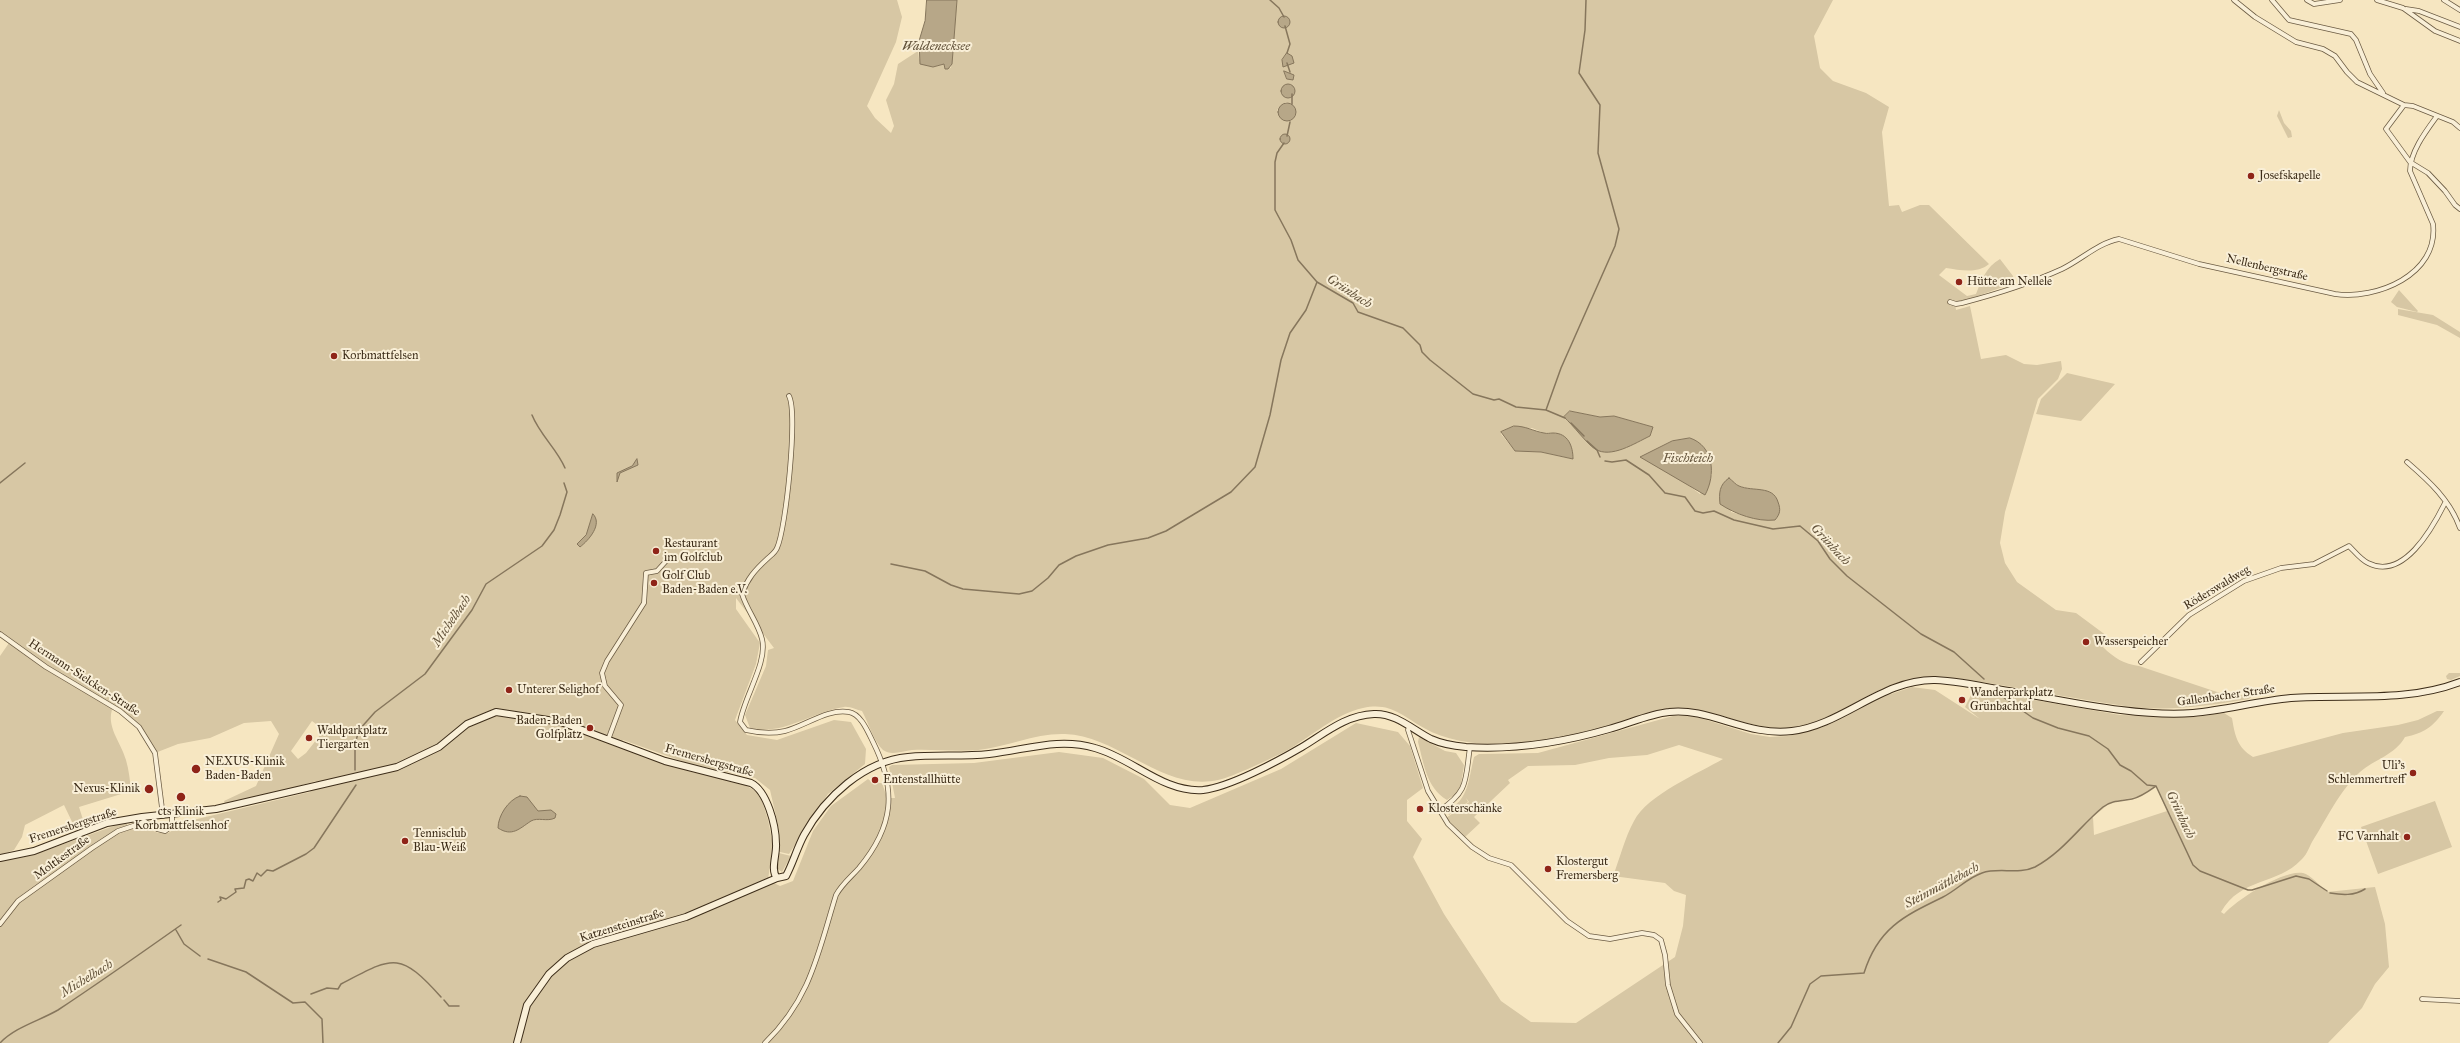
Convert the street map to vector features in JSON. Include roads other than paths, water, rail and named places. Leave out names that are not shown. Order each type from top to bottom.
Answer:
[{"type":"main road","name":"Gallenbacher Straße","points":[[1410,726],[1441,742],[1470,747],[1526,745],[1557,740],[1603,731],[1670,712],[1695,713],[1768,732],[1794,731],[1819,725],[1884,691],[1912,683],[1933,680],[1971,684],[2087,705],[2162,714],[2195,713],[2278,699],[2406,695],[2429,692],[2460,682]]},
{"type":"main road","name":"Fremersbergstraße","points":[[0,858],[34,851],[107,823],[143,820],[216,809],[397,767],[439,747],[468,724],[496,712],[561,722],[665,761],[751,783],[759,787],[765,797],[776,837],[774,870],[777,878]]},
{"type":"main road","name":"Katzensteinstraße","points":[[517,1043],[527,1005],[549,974],[567,958],[593,944],[686,917],[777,878],[783,878],[789,871],[804,836],[820,811],[843,787],[881,763],[902,757],[992,754],[1027,746],[1060,742],[1096,748],[1121,758],[1167,783],[1182,788],[1204,790],[1220,786],[1264,767],[1300,748],[1344,720],[1376,714],[1395,718],[1410,726]]},
{"type":"street","points":[[2234,0],[2255,17],[2296,42],[2322,49],[2335,56],[2357,82],[2404,105],[2453,122],[2460,128]]},
{"type":"street","points":[[2272,0],[2289,20],[2351,34],[2356,40],[2370,74],[2383,94]]},
{"type":"street","points":[[2307,0],[2314,4],[2340,0]]},
{"type":"street","points":[[2377,0],[2419,11],[2460,27]]},
{"type":"street","points":[[2444,0],[2460,10]]},
{"type":"street","points":[[2403,8],[2435,31],[2460,41]]},
{"type":"street","points":[[2404,105],[2386,128],[2410,162],[2428,173],[2445,191],[2454,205],[2460,209]]},
{"type":"street","points":[[2410,162],[2428,128],[2437,116]]},
{"type":"street","name":"Nellenbergstraße","points":[[1950,302],[1956,304],[1962,303],[2006,292],[2063,268],[2108,241],[2119,239],[2199,264],[2335,294],[2350,296],[2365,295],[2405,280],[2420,267],[2431,245],[2434,234],[2433,224],[2410,171],[2410,162]]},
{"type":"street","points":[[765,1043],[789,1016],[812,975],[836,895],[840,886],[858,868],[877,842],[888,818],[889,798],[881,763],[863,722],[850,712],[835,713],[785,731],[764,734],[746,730],[740,722],[742,709],[761,662],[762,640],[747,611],[742,594],[746,581],[752,573],[777,550],[784,528],[791,459],[792,426],[789,396]]},
{"type":"street","points":[[2407,462],[2436,488],[2445,503],[2453,509],[2459,520],[2460,528]]},
{"type":"street","name":"Röderswaldweg","points":[[2141,662],[2189,615],[2244,581],[2264,572],[2281,568],[2314,564],[2349,546],[2367,563],[2381,568],[2393,566],[2420,545],[2432,530],[2445,503]]},
{"type":"street","points":[[608,740],[621,705],[605,686],[602,673],[607,661],[644,603],[646,573],[657,571],[667,560]]},
{"type":"street","name":"Hermann-Sielcken-Straße","points":[[0,634],[41,664],[120,711],[139,726],[155,753],[163,816]]},
{"type":"street","points":[[1410,726],[1408,730],[1423,777],[1439,811],[1448,824],[1472,847],[1489,858],[1511,865],[1567,921],[1589,936],[1604,940],[1642,934],[1654,935],[1661,940],[1666,955],[1668,985],[1677,1014],[1700,1043]]},
{"type":"street","points":[[1439,811],[1456,800],[1462,792],[1470,747]]},
{"type":"street","points":[[143,820],[164,831],[172,826],[172,815]]},
{"type":"street","name":"Moltkestraße","points":[[0,924],[18,902],[92,848],[118,831],[143,820]]},
{"type":"street","points":[[2422,999],[2460,1001]]},
{"type":"water","name":"Waldenecksee","points":[[927,0],[957,0],[952,64],[948,69],[945,69],[944,64],[933,67],[920,64],[919,41],[925,21]]},
{"type":"water","points":[[1284,16],[1288,18],[1290,22],[1288,26],[1284,28],[1280,26],[1278,22],[1280,18]]},
{"type":"water","points":[[1287,53],[1292,56],[1294,63],[1283,67],[1282,60]]},
{"type":"water","points":[[1284,71],[1294,75],[1293,80],[1287,79]]},
{"type":"water","points":[[1285,84],[1291,84],[1295,88],[1295,94],[1291,98],[1285,98],[1281,94],[1281,88]]},
{"type":"water","points":[[1283,103],[1291,103],[1296,108],[1294,119],[1291,121],[1283,121],[1278,116],[1278,108]]},
{"type":"water","points":[[1283,134],[1287,134],[1290,139],[1287,144],[1283,144],[1280,141],[1280,137]]},
{"type":"water","name":"Fischteich","points":[[1570,411],[1600,417],[1614,416],[1653,427],[1650,436],[1630,446],[1615,451],[1601,452],[1592,447],[1564,417]]},
{"type":"water","points":[[1514,426],[1562,435],[1571,445],[1573,459],[1541,452],[1515,451],[1501,432]]},
{"type":"water","name":"Fischteich","points":[[1690,438],[1704,447],[1711,462],[1711,479],[1705,495],[1640,457],[1672,441]]},
{"type":"water","points":[[637,459],[638,465],[620,473],[617,482],[617,473],[632,466]]},
{"type":"water","name":"Fischteich","points":[[1729,478],[1737,485],[1744,488],[1772,493],[1780,507],[1779,514],[1775,520],[1761,520],[1746,516],[1732,511],[1720,504],[1721,486]]},
{"type":"water","points":[[593,514],[596,518],[596,527],[591,536],[580,547],[577,544],[586,535]]},
{"type":"water","points":[[520,796],[527,797],[538,811],[551,810],[556,814],[555,818],[549,820],[534,820],[511,832],[503,831],[498,828],[498,823],[504,809]]},
{"type":"waterway","name":"Grünbach","points":[[1270,0],[1279,8],[1284,17]]},
{"type":"waterway","points":[[1546,410],[1561,368],[1615,246],[1619,229],[1598,153],[1600,105],[1579,73],[1585,30],[1586,0]]},
{"type":"waterway","name":"Grünbach","points":[[1285,26],[1290,44],[1287,53]]},
{"type":"waterway","name":"Grünbach","points":[[1287,63],[1290,72]]},
{"type":"waterway","name":"Grünbach","points":[[1292,94],[1292,104]]},
{"type":"waterway","name":"Grünbach","points":[[1287,136],[1290,122]]},
{"type":"waterway","name":"Grünbach","points":[[1284,143],[1277,153],[1275,162],[1275,210],[1291,240],[1298,260],[1317,282],[1353,303],[1358,312],[1403,328],[1420,345],[1422,352],[1430,360],[1473,394],[1494,400],[1499,399],[1516,407],[1546,410],[1565,418]]},
{"type":"waterway","points":[[891,564],[925,571],[951,585],[963,589],[1019,594],[1032,591],[1048,578],[1059,565],[1076,556],[1108,545],[1148,538],[1166,531],[1231,492],[1255,467],[1270,415],[1281,360],[1290,333],[1306,310],[1317,282]]},
{"type":"waterway","name":"Michelbach","points":[[532,415],[539,429],[558,455],[565,468]]},
{"type":"waterway","name":"Grünbach","points":[[1571,423],[1584,436]]},
{"type":"waterway","name":"Grünbach","points":[[1587,441],[1597,450],[1600,457]]},
{"type":"waterway","name":"Grünbach","points":[[1605,461],[1612,462],[1626,460],[1649,475],[1665,493],[1685,497],[1695,511],[1703,513],[1714,511],[1734,520],[1773,529],[1800,526],[1818,541],[1830,559],[1847,576],[1921,634],[1954,652],[1984,679]]},
{"type":"waterway","points":[[0,483],[25,463]]},
{"type":"waterway","name":"Michelbach","points":[[355,770],[355,744],[359,730],[375,712],[425,674],[472,610],[486,584],[542,546],[554,530],[560,515],[567,492],[564,483]]},
{"type":"waterway","name":"Grünbach","points":[[2000,695],[2033,718],[2058,728],[2089,736],[2108,749],[2120,765],[2131,771],[2147,785],[2156,786],[2193,865],[2200,871],[2248,890],[2296,876],[2309,879],[2327,891]]},
{"type":"waterway","name":"Michelbach","points":[[218,902],[221,900],[220,897],[226,899],[236,892],[235,889],[244,888],[246,880],[249,879],[253,881],[257,873],[261,876],[267,870],[273,871],[306,854],[314,848],[356,785]]},
{"type":"waterway","name":"Steinmättlebach","points":[[1778,1043],[1791,1027],[1810,984],[1821,976],[1864,973],[1877,945],[1894,925],[1948,894],[1977,875],[1988,871],[2015,871],[2035,867],[2054,854],[2103,807],[2113,802],[2139,797],[2156,786]]},
{"type":"waterway","name":"Grünbach","points":[[2330,893],[2357,893],[2365,889]]},
{"type":"waterway","name":"Michelbach","points":[[0,1043],[20,1028],[58,1010],[181,925]]},
{"type":"waterway","points":[[176,930],[184,944],[200,956]]},
{"type":"waterway","points":[[208,959],[246,972],[293,1003],[305,1002],[322,1019],[323,1043]]},
{"type":"waterway","points":[[311,994],[327,988],[338,989],[341,984],[373,968],[384,964],[395,963],[405,965],[415,971],[441,997]]},
{"type":"waterway","points":[[444,1000],[449,1006],[459,1006]]},
{"type":"place","name":"Josefskapelle","points":[[2251,176]]},
{"type":"place","name":"Hütte am Nellele","points":[[1959,282]]},
{"type":"place","name":"Korbmattfelsen","points":[[334,356]]},
{"type":"place","name":"Restaurant im Golfclub","points":[[656,551]]},
{"type":"place","name":"Golf Club Baden-Baden e.V.","points":[[654,583]]},
{"type":"place","name":"Wasserspeicher","points":[[2086,642]]},
{"type":"place","name":"Unterer Selighof","points":[[509,690]]},
{"type":"place","name":"Wanderparkplatz Grünbachtal","points":[[1962,700]]},
{"type":"place","name":"Baden-Baden Golfplatz","points":[[590,728]]},
{"type":"place","name":"Waldparkplatz Tiergarten","points":[[309,738]]},
{"type":"place","name":"NEXUS-Klinik Baden-Baden","points":[[196,769]]},
{"type":"place","name":"Uli's Schlemmertreff","points":[[2413,773]]},
{"type":"place","name":"Entenstallhütte","points":[[875,780]]},
{"type":"place","name":"Nexus-Klinik","points":[[149,789]]},
{"type":"place","name":"cts Klinik Korbmattfelsenhof","points":[[181,797]]},
{"type":"place","name":"Klosterschänke","points":[[1420,809]]},
{"type":"place","name":"FC Varnhalt","points":[[2407,837]]},
{"type":"place","name":"Tennisclub Blau-Weiß","points":[[405,841]]},
{"type":"place","name":"Klostergut Fremersberg","points":[[1548,869]]}]
